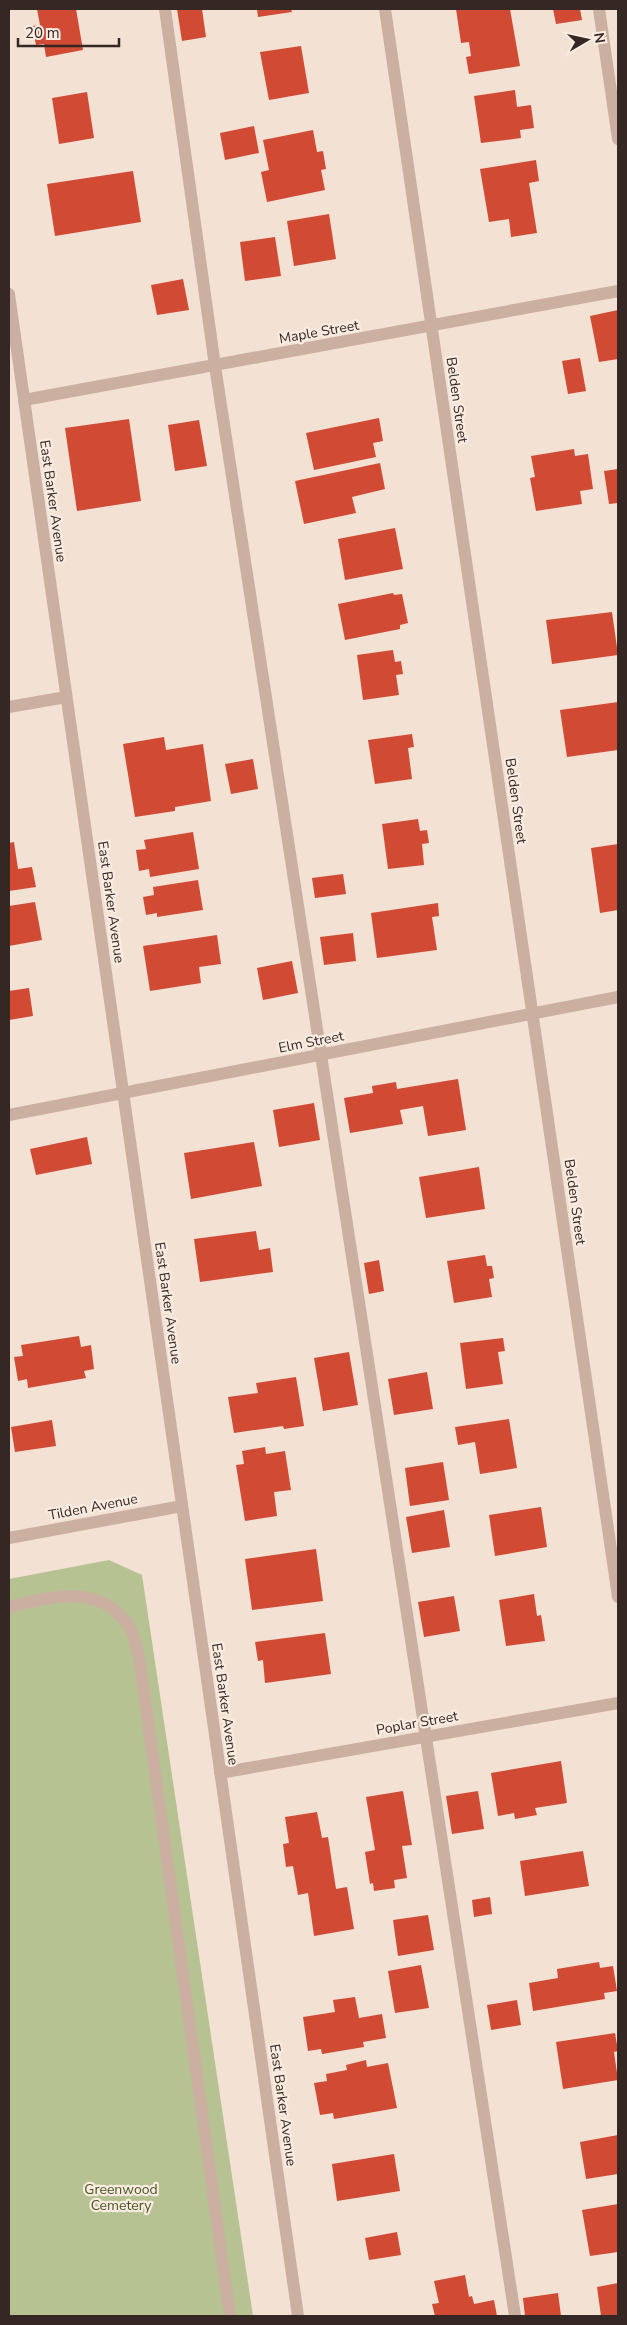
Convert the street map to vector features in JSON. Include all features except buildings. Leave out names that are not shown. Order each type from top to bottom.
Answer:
[{"type":"street","points":[[165,9],[215,366],[424,1737],[515,2316]]},
{"type":"street","name":"Belden Street","points":[[385,9],[618,1598]]},
{"type":"street","points":[[599,9],[618,139]]},
{"type":"street","name":"Maple Street","points":[[24,400],[431,327],[618,291]]},
{"type":"street","name":"East Barker Avenue","points":[[9,295],[298,2316]]},
{"type":"street","points":[[9,707],[66,697]]},
{"type":"street","name":"Elm Street","points":[[9,1115],[618,997]]},
{"type":"street","name":"Tilden Avenue","points":[[9,1538],[182,1506]]},
{"type":"street","points":[[9,1607],[53,1597],[82,1595],[110,1606],[130,1627],[138,1656],[230,2316]]},
{"type":"street","name":"Poplar Street","points":[[220,1773],[618,1703]]},
{"type":"green space","name":"Greenwood Cemetery","points":[[109,1560],[142,1575],[253,2316],[9,2316],[9,1579]]}]
